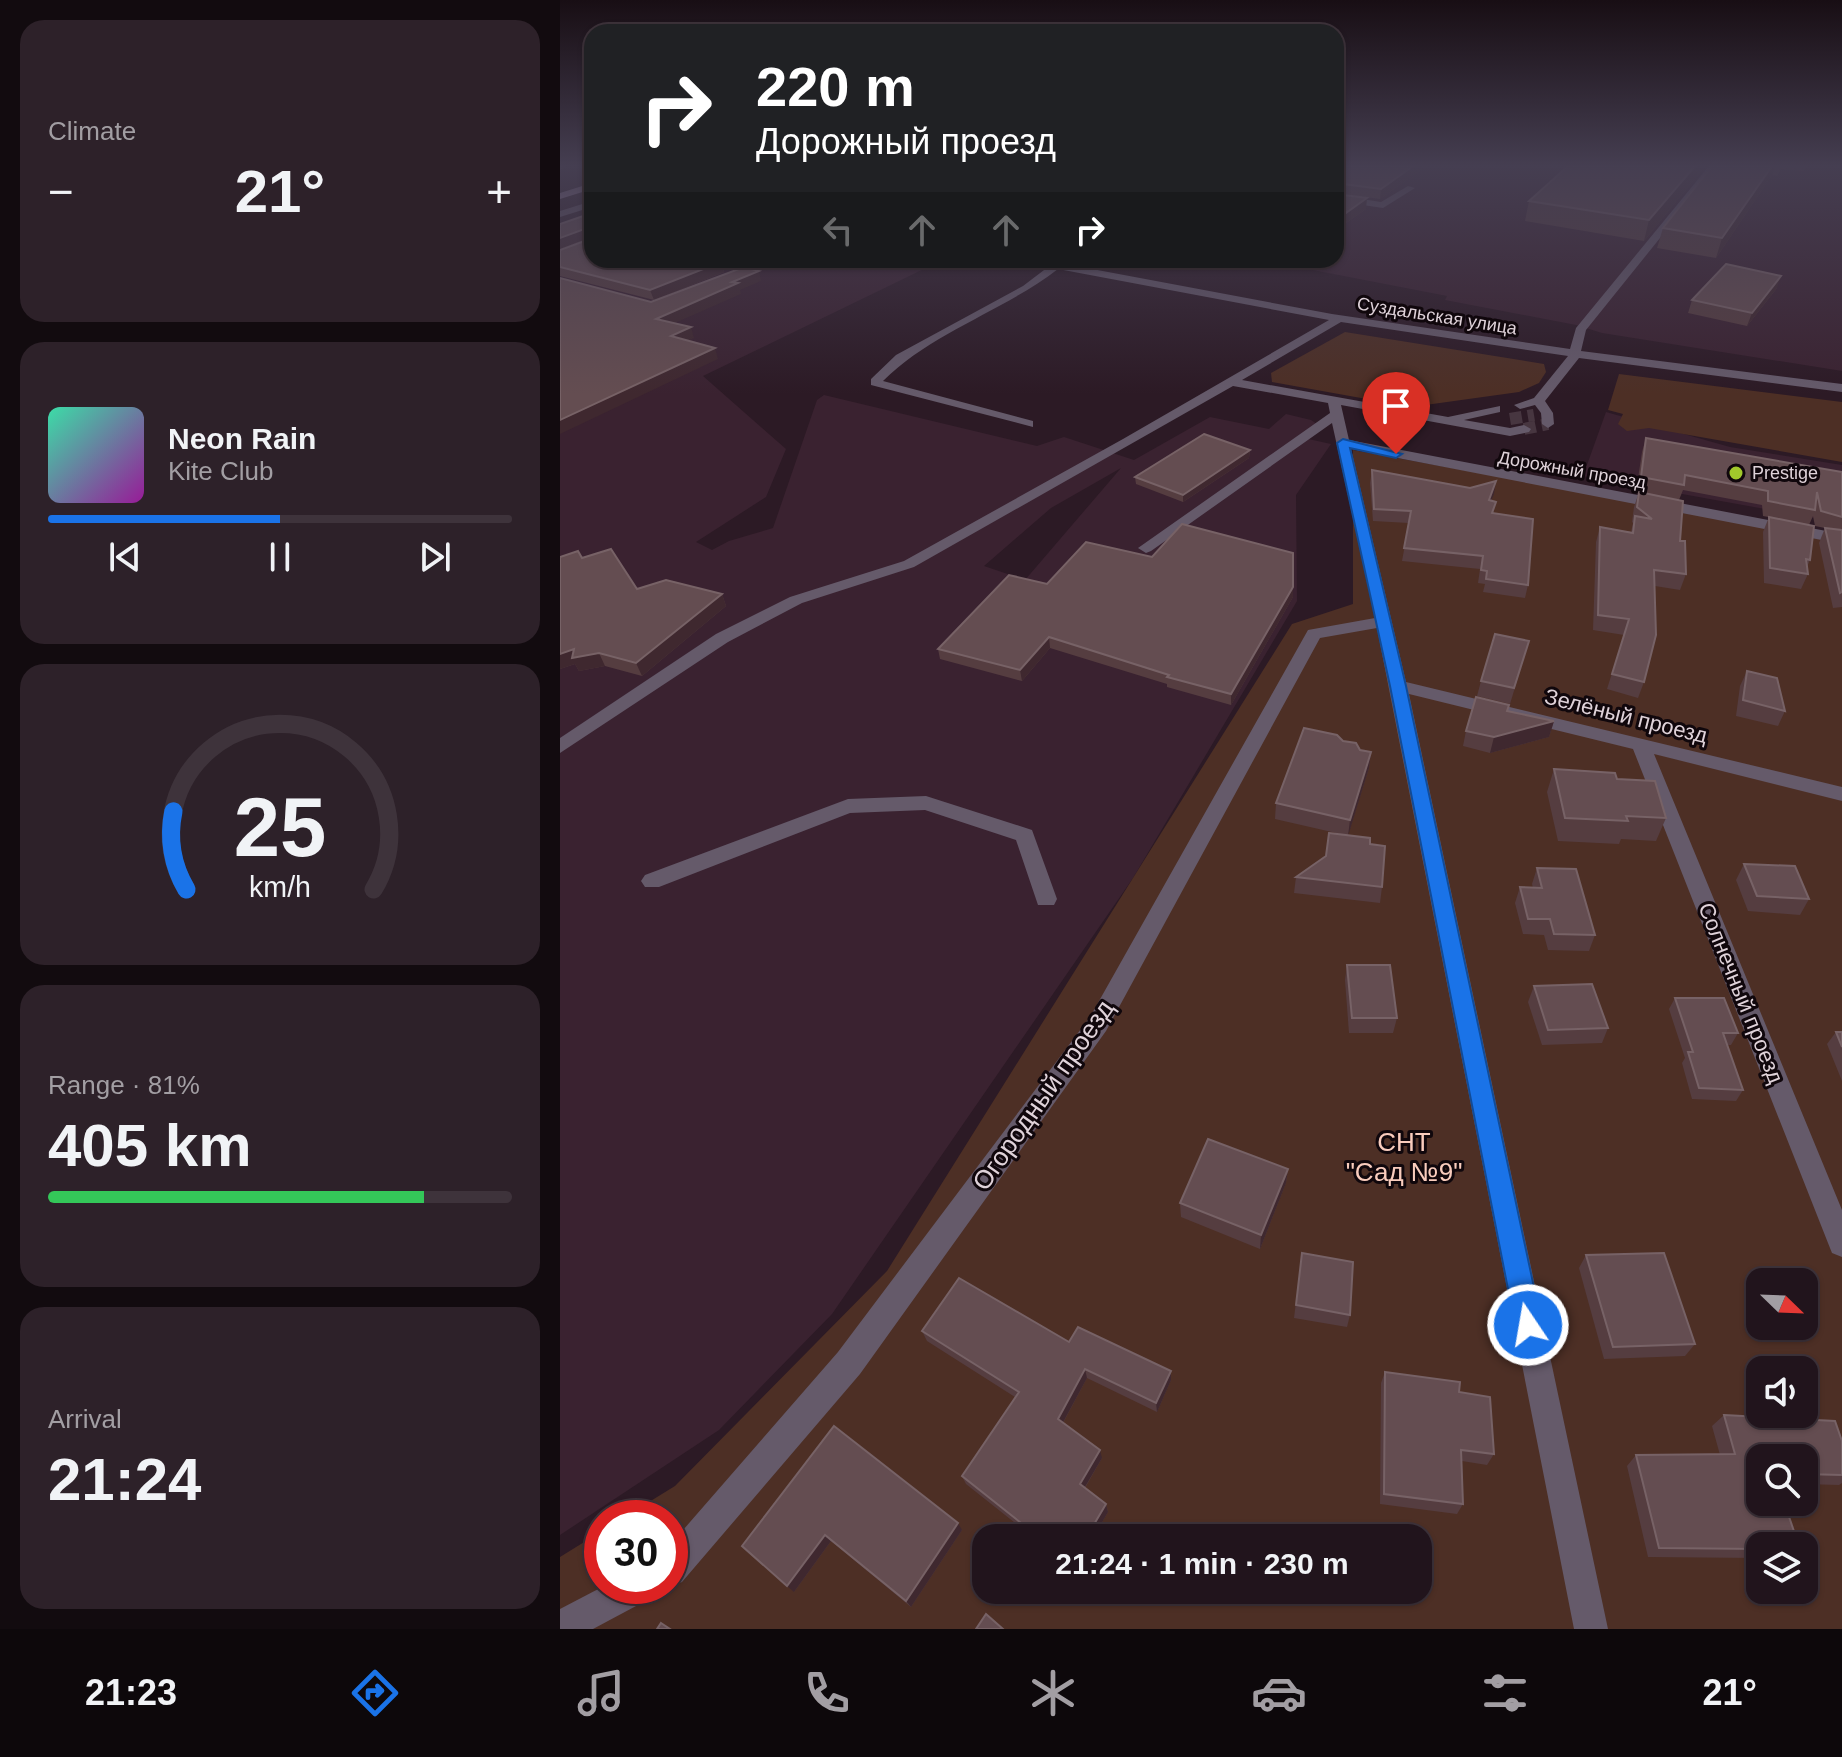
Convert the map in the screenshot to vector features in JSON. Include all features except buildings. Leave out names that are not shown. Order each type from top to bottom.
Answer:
[{"type":"street","points":[[1520,405],[1542,413],[1574,356],[1580,330],[1652,242]]},
{"type":"street","points":[[709,285],[751,268]]},
{"type":"street","points":[[1028,424],[875,382],[900,357],[1027,288],[1053,268]]},
{"type":"street","name":"Суздальская улица","points":[[1067,268],[1338,319],[1574,356],[1842,388]]},
{"type":"street","points":[[560,747],[722,638],[796,600],[909,564],[1338,319]]},
{"type":"street","points":[[1232,382],[1336,407],[1510,432],[1524,429]]},
{"type":"street","points":[[1336,407],[1398,686],[1591,1629]]},
{"type":"street","points":[[1146,548],[1336,407]]},
{"type":"street","points":[[1442,420],[1496,409]]},
{"type":"street","points":[[1472,426],[1510,419]]},
{"type":"street","name":"Дорожный проезд","points":[[1343,443],[1842,539]]},
{"type":"street","name":"Огородный проезд","points":[[688,1549],[849,1363],[1098,1024],[1314,634],[1382,622]]},
{"type":"street","name":"Зелёный проезд","points":[[1398,686],[1842,794]]},
{"type":"street","name":"Солнечный проезд","points":[[1640,744],[1842,1243]]},
{"type":"street","points":[[652,881],[848,806],[926,803],[1025,835],[1046,899]]},
{"type":"street","points":[[560,1628],[605,1604]]},
{"type":"shaded area","points":[[560,242],[584,242],[584,268],[926,268],[703,376],[786,449],[766,497],[696,542],[712,550],[729,541],[773,528],[817,400],[824,395],[1037,446],[1064,437],[1134,460],[1210,417],[1269,429],[1286,414],[1311,420],[1317,424],[1304,438],[1331,444],[1296,495],[1297,601],[1133,878],[832,1314],[719,1430],[613,1500],[584,1500],[584,1519],[560,1535]],"holes":[[[1121,468],[1025,580],[984,566],[1051,508]]]},
{"type":"shaded area","points":[[1344,242],[1842,242],[1842,371],[1602,333],[1576,325],[1445,300],[1447,296],[1302,268],[1344,268]]},
{"type":"shaded area","points":[[1606,412],[1730,447],[1842,465],[1842,523],[1583,476]]},
{"type":"green space","points":[[1345,332],[1544,364],[1546,372],[1539,383],[1519,392],[1411,407],[1272,382],[1271,373]]},
{"type":"green space","points":[[1619,374],[1842,402],[1842,462],[1649,428],[1627,431],[1618,424],[1623,414],[1608,410]]},
{"type":"green space","name":"СНТ \"Сад №9\"","points":[[1353,450],[1842,539],[1842,1629],[560,1629],[560,1557],[584,1542],[584,1604],[688,1604],[688,1500],[652,1500],[675,1486],[887,1271],[1292,624],[1353,604]]},
{"type":"tunnel","points":[[1510,419],[1534,415]]},
{"type":"tunnel","points":[[1524,429],[1548,424]]},
{"type":"place","name":"Prestige","points":[[1736,473]]},
{"type":"route","points":[[1396,454],[1343,443],[1398,686],[1528,1325]]}]
